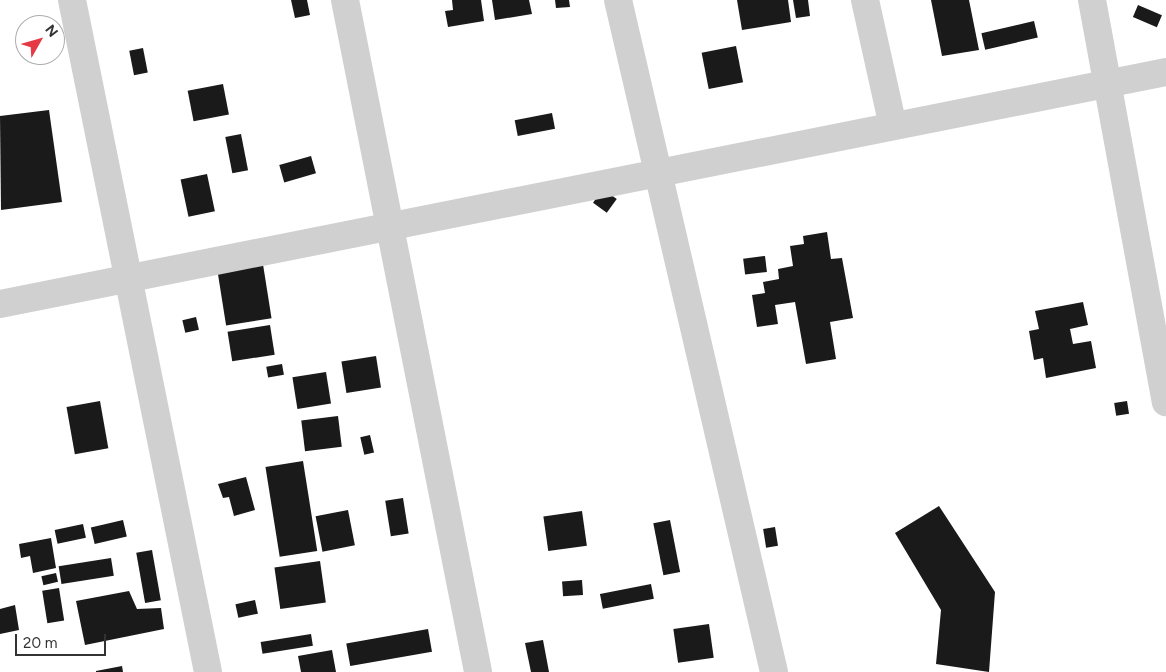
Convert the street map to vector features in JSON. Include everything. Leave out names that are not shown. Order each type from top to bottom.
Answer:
[{"type":"street","points":[[72,0],[208,672]]},
{"type":"street","points":[[346,0],[478,672]]},
{"type":"street","points":[[618,0],[774,672]]},
{"type":"street","points":[[865,0],[893,126]]},
{"type":"street","points":[[1092,0],[1109,83],[1166,402]]},
{"type":"street","points":[[0,304],[1166,72]]},
{"type":"building","points":[[291,0],[307,0],[310,15],[295,18]]},
{"type":"building","points":[[452,0],[481,0],[484,21],[448,27],[445,11],[453,10]]},
{"type":"building","points":[[492,0],[529,0],[532,14],[495,20]]},
{"type":"building","points":[[555,0],[569,0],[570,7],[556,8]]},
{"type":"building","points":[[737,0],[788,0],[791,22],[742,30]]},
{"type":"building","points":[[793,0],[808,0],[810,16],[796,18]]},
{"type":"building","points":[[931,0],[969,0],[979,50],[942,56]]},
{"type":"building","points":[[1138,5],[1162,15],[1157,27],[1133,17]]},
{"type":"building","points":[[1034,21],[1038,38],[985,50],[981,33]]},
{"type":"building","points":[[736,46],[743,82],[709,89],[702,53]]},
{"type":"building","points":[[143,48],[148,73],[134,75],[129,51]]},
{"type":"building","points":[[223,84],[229,114],[194,121],[188,91]]},
{"type":"building","points":[[49,110],[62,202],[1,210],[0,116]]},
{"type":"building","points":[[552,113],[555,129],[518,136],[515,120]]},
{"type":"building","points":[[241,134],[248,170],[232,173],[225,137]]},
{"type":"building","points":[[311,156],[316,173],[284,182],[279,165]]},
{"type":"building","points":[[207,174],[215,211],[188,217],[181,180]]},
{"type":"building","points":[[603,189],[617,199],[607,213],[593,203]]},
{"type":"building","points":[[827,232],[831,259],[842,258],[853,318],[830,322],[836,359],[806,364],[795,302],[775,305],[778,324],[757,327],[752,295],[765,293],[763,282],[779,279],[778,269],[793,266],[790,246],[804,244],[803,236]]},
{"type":"building","points":[[765,256],[767,272],[745,275],[743,259]]},
{"type":"building","points":[[262,258],[272,318],[226,325],[217,265]]},
{"type":"building","points":[[1083,302],[1088,325],[1070,329],[1073,344],[1091,341],[1096,368],[1046,378],[1043,358],[1034,360],[1029,331],[1039,329],[1035,311]]},
{"type":"building","points":[[196,317],[199,330],[185,333],[182,320]]},
{"type":"building","points":[[270,325],[275,355],[232,361],[228,332]]},
{"type":"building","points":[[376,356],[381,388],[346,393],[341,361]]},
{"type":"building","points":[[282,364],[284,375],[268,378],[266,367]]},
{"type":"building","points":[[326,372],[331,404],[297,409],[292,377]]},
{"type":"building","points":[[100,401],[108,448],[75,454],[67,407]]},
{"type":"building","points":[[1127,401],[1129,414],[1116,416],[1114,403]]},
{"type":"building","points":[[338,416],[342,447],[305,451],[301,421]]},
{"type":"building","points":[[370,435],[374,453],[364,455],[360,437]]},
{"type":"building","points":[[303,461],[317,551],[280,557],[265,467]]},
{"type":"building","points":[[246,477],[255,510],[234,516],[229,497],[223,498],[218,484]]},
{"type":"building","points":[[403,498],[409,534],[391,536],[385,501]]},
{"type":"building","points":[[939,506],[995,592],[989,672],[936,664],[941,610],[895,533]]},
{"type":"building","points":[[348,510],[355,545],[322,552],[316,516]]},
{"type":"building","points":[[582,511],[587,546],[548,551],[543,516]]},
{"type":"building","points":[[123,520],[127,537],[95,544],[91,527]]},
{"type":"building","points":[[670,520],[680,572],[663,575],[653,523]]},
{"type":"building","points":[[83,524],[86,538],[58,544],[55,530]]},
{"type":"building","points":[[775,527],[778,546],[766,548],[763,529]]},
{"type":"building","points":[[51,538],[56,568],[33,573],[30,556],[21,558],[19,544]]},
{"type":"building","points":[[152,550],[161,600],[145,603],[136,553]]},
{"type":"building","points":[[111,558],[114,576],[61,584],[59,566]]},
{"type":"building","points":[[320,561],[326,603],[280,609],[274,567]]},
{"type":"building","points":[[56,573],[58,582],[43,585],[41,576]]},
{"type":"building","points":[[582,580],[583,595],[563,596],[562,581]]},
{"type":"building","points":[[651,584],[654,599],[603,609],[600,594]]},
{"type":"building","points":[[59,588],[64,621],[47,623],[42,591]]},
{"type":"building","points":[[129,591],[137,609],[161,608],[164,629],[85,645],[76,601]]},
{"type":"building","points":[[255,600],[258,614],[238,618],[235,604]]},
{"type":"building","points":[[15,605],[19,630],[0,634],[0,609]]},
{"type":"building","points":[[709,624],[714,658],[678,663],[673,629]]},
{"type":"building","points":[[428,629],[432,652],[350,666],[346,643]]},
{"type":"building","points":[[311,634],[313,646],[263,654],[261,642]]},
{"type":"building","points":[[543,640],[549,672],[531,672],[525,643]]},
{"type":"building","points":[[332,650],[336,672],[301,672],[298,656]]},
{"type":"building","points":[[122,666],[123,672],[96,672],[96,671]]}]
